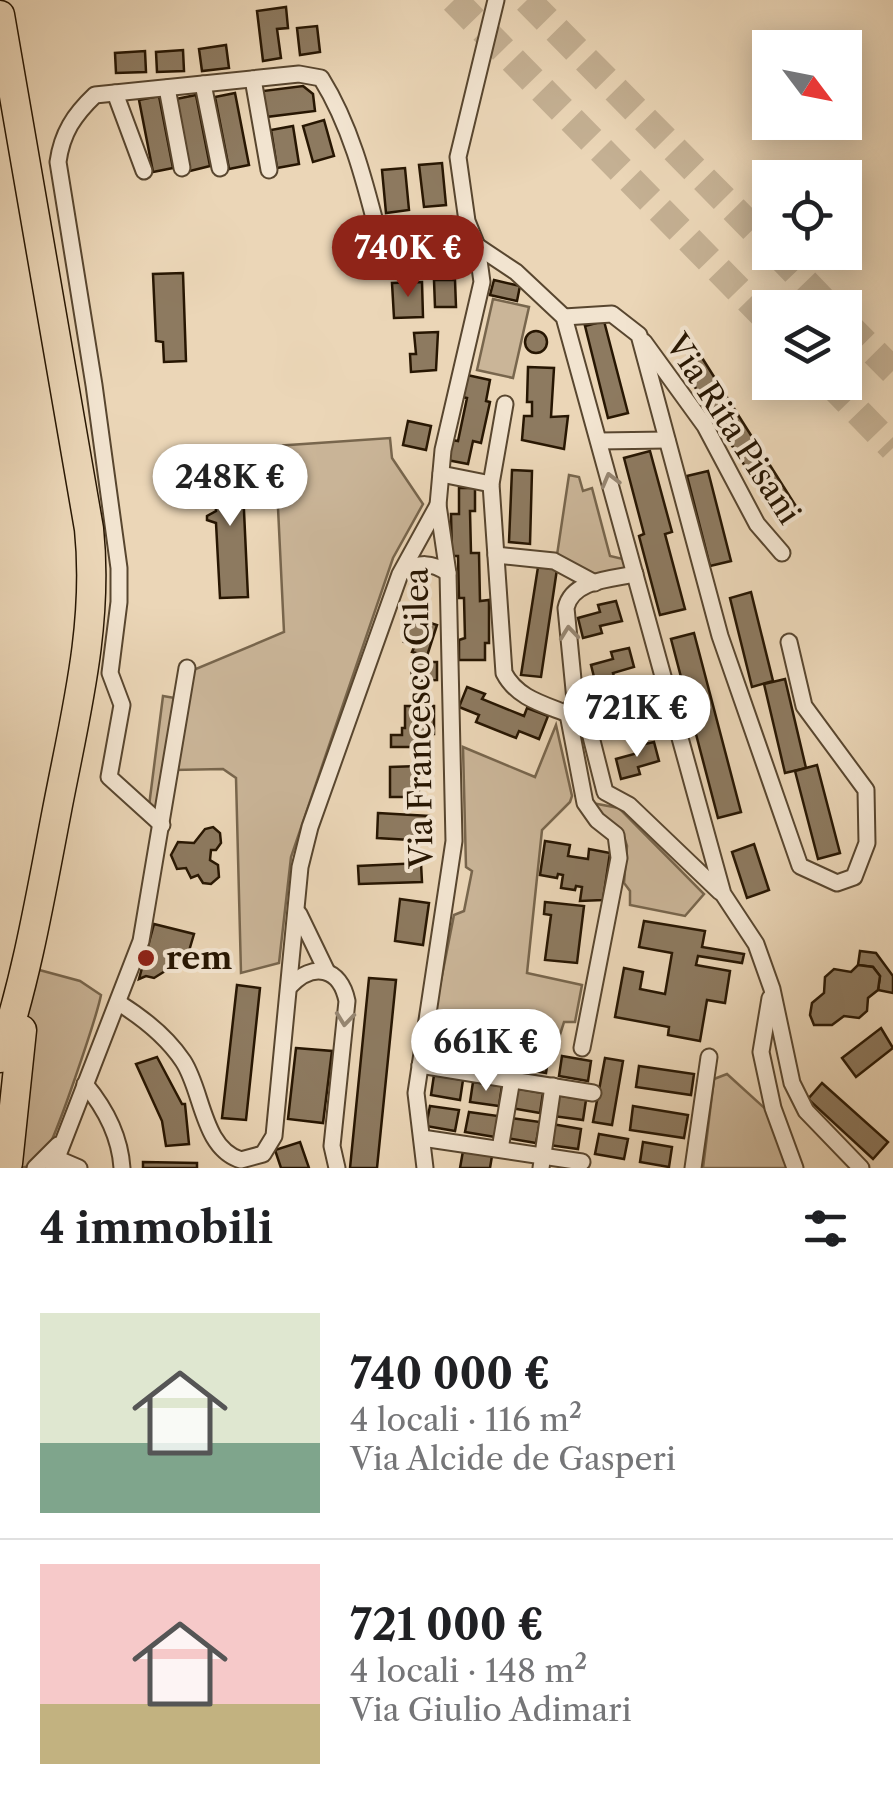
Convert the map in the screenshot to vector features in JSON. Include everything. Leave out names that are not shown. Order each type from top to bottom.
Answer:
[{"type":"highway","points":[[0,15],[93,565],[94,595],[86,658],[30,949],[0,1058]]},
{"type":"highway","points":[[0,96],[72,516],[79,595],[72,656],[0,1024]]},
{"type":"highway","points":[[21,1165],[30,949]]},
{"type":"street","points":[[119,1004],[153,1028],[184,1062],[216,1141],[225,1152],[241,1160],[263,1154],[274,1136],[300,867],[310,827],[400,574],[438,505],[443,450],[482,282],[477,246],[466,220],[458,157],[496,0]]},
{"type":"street","points":[[162,826],[110,778],[122,704],[110,673],[119,568],[58,162],[61,142],[70,123],[95,95],[299,74],[321,78],[338,105],[360,166],[386,264]]},
{"type":"street","points":[[253,79],[269,170]]},
{"type":"street","points":[[203,84],[220,168]]},
{"type":"street","points":[[166,88],[182,168]]},
{"type":"street","points":[[115,93],[144,172]]},
{"type":"street","points":[[477,246],[516,272],[564,316],[723,894]]},
{"type":"street","points":[[564,316],[612,314],[639,335],[720,636],[800,866],[826,880],[846,882],[854,877],[866,853],[866,790],[804,706],[789,642]]},
{"type":"street","name":"Via Rita Pisani","points":[[639,335],[705,426],[757,524],[782,552]]},
{"type":"street","points":[[505,404],[491,484],[504,673],[510,686],[524,696],[576,709]]},
{"type":"street","points":[[600,441],[667,440]]},
{"type":"street","points":[[442,474],[491,484]]},
{"type":"street","name":"Via Francesco Cilea","points":[[425,1168],[416,1093],[454,841],[448,574],[438,505]]},
{"type":"street","points":[[496,555],[554,561],[595,583]]},
{"type":"street","points":[[400,574],[416,564],[428,563],[448,574]]},
{"type":"street","points":[[582,1048],[619,858],[616,835],[597,820],[586,803],[566,608],[572,592],[635,574]]},
{"type":"street","points":[[79,1168],[56,1164],[141,941],[186,668]]},
{"type":"street","points":[[576,709],[605,792]]},
{"type":"street","points":[[586,792],[605,792],[629,806],[723,894],[756,944],[772,989],[792,1083],[806,1111],[861,1168]]},
{"type":"street","points":[[298,910],[327,972],[340,982],[347,1002],[332,1146],[336,1168]]},
{"type":"street","points":[[290,986],[310,971],[327,972]]},
{"type":"street","points":[[772,989],[762,1052],[774,1108],[795,1168]]},
{"type":"street","points":[[694,1168],[710,1057]]},
{"type":"street","points":[[420,1065],[593,1092]]},
{"type":"street","points":[[500,1149],[512,1078]]},
{"type":"street","points":[[86,1084],[108,1117],[121,1152],[122,1168]]},
{"type":"street","points":[[542,1162],[553,1086]]},
{"type":"street","points":[[21,1165],[52,1154],[68,1129]]},
{"type":"street","points":[[422,1138],[500,1149],[542,1162],[582,1162]]},
{"type":"shaded area","points":[[493,299],[529,307],[513,378],[477,370]]},
{"type":"shaded area","points":[[390,438],[392,458],[423,504],[393,558],[291,857],[279,963],[241,973],[236,778],[223,769],[174,770],[189,668],[196,669],[284,632],[275,446]]},
{"type":"shaded area","points":[[569,475],[579,477],[583,491],[592,488],[610,556],[623,559],[625,568],[597,575],[557,555]]},
{"type":"shaded area","points":[[163,696],[175,698],[159,813],[149,806]]},
{"type":"shaded area","points":[[556,725],[572,796],[542,830],[527,973],[582,985],[575,1022],[564,1022],[558,1041],[493,1025],[468,1027],[433,1021],[454,915],[464,911],[472,871],[466,867],[463,747],[535,777]]},
{"type":"shaded area","points":[[592,803],[619,808],[704,894],[685,916],[630,905],[630,891],[624,883],[624,837]]},
{"type":"shaded area","points":[[32,968],[80,981],[101,995],[75,1079],[48,1147],[31,1165],[8,1168]]},
{"type":"shaded area","points":[[727,1074],[771,1114],[790,1168],[703,1168],[714,1079]]},
{"type":"building","points":[[286,7],[288,28],[277,29],[281,58],[263,61],[257,11]]},
{"type":"building","points":[[317,26],[320,52],[300,55],[297,28]]},
{"type":"building","points":[[226,45],[229,68],[202,71],[199,49]]},
{"type":"building","points":[[183,50],[184,71],[157,72],[156,52]]},
{"type":"building","points":[[145,51],[146,72],[116,73],[115,53]]},
{"type":"building","points":[[303,86],[313,94],[315,111],[266,117],[263,91]]},
{"type":"building","points":[[235,93],[249,165],[229,169],[215,97]]},
{"type":"building","points":[[196,95],[210,166],[190,171],[176,99]]},
{"type":"building","points":[[159,96],[173,168],[153,172],[139,100]]},
{"type":"building","points":[[324,120],[334,156],[313,162],[303,126]]},
{"type":"building","points":[[293,126],[299,164],[277,168],[271,130]]},
{"type":"building","points":[[442,163],[446,205],[424,207],[419,165]]},
{"type":"building","points":[[405,168],[409,210],[386,213],[382,170]]},
{"type":"building","points":[[453,219],[457,261],[434,264],[430,221]]},
{"type":"building","points":[[417,221],[421,263],[399,266],[395,224]]},
{"type":"building","points":[[183,273],[186,361],[164,362],[163,342],[156,341],[153,274]]},
{"type":"building","points":[[434,280],[455,280],[456,307],[435,307]]},
{"type":"building","points":[[494,280],[520,286],[517,301],[490,295]]},
{"type":"building","points":[[422,282],[423,317],[394,318],[392,283]]},
{"type":"building","points":[[604,321],[628,413],[608,418],[585,326]]},
{"type":"building","points":[[536,331],[544,334],[544,350],[536,353],[528,350],[525,342],[528,334]]},
{"type":"building","points":[[438,332],[436,370],[411,372],[410,354],[416,354],[414,333]]},
{"type":"building","points":[[699,353],[797,508],[779,520],[681,365]]},
{"type":"building","points":[[528,367],[554,368],[551,417],[568,416],[564,449],[522,440],[524,416],[532,416],[532,402],[527,402]]},
{"type":"building","points":[[467,375],[490,380],[486,401],[490,402],[481,443],[473,441],[468,464],[447,460],[452,440],[458,441],[467,398],[462,397]]},
{"type":"building","points":[[408,421],[431,426],[426,450],[403,445]]},
{"type":"building","points":[[650,451],[672,532],[665,534],[685,609],[660,615],[624,458]]},
{"type":"building","points":[[237,456],[238,468],[242,468],[248,597],[220,598],[216,523],[207,520],[207,516],[216,511],[214,469],[220,469],[220,457]]},
{"type":"building","points":[[512,470],[532,471],[530,544],[509,542]]},
{"type":"building","points":[[708,471],[731,561],[710,566],[687,476]]},
{"type":"building","points":[[459,488],[475,488],[475,511],[470,511],[471,553],[479,553],[480,601],[489,600],[485,660],[459,660],[459,640],[465,638],[464,598],[459,598],[458,556],[452,556],[451,514],[459,514]]},
{"type":"building","points":[[538,567],[557,569],[541,677],[521,675]]},
{"type":"building","points":[[751,592],[773,681],[752,687],[730,598]]},
{"type":"building","points":[[616,601],[622,621],[600,626],[602,633],[583,638],[578,618],[600,612],[598,605]]},
{"type":"building","points":[[412,617],[437,625],[427,656],[412,652],[415,645],[404,642]]},
{"type":"building","points":[[694,633],[741,812],[718,818],[671,639]]},
{"type":"building","points":[[629,648],[634,667],[613,673],[615,680],[596,685],[591,665],[613,659],[611,652]]},
{"type":"building","points":[[411,662],[437,662],[437,680],[412,681]]},
{"type":"building","points":[[785,679],[806,768],[785,773],[764,684]]},
{"type":"building","points":[[467,687],[485,694],[482,699],[524,716],[527,708],[548,716],[539,739],[519,731],[516,738],[476,722],[479,715],[459,707]]},
{"type":"building","points":[[641,695],[646,715],[624,721],[626,728],[607,733],[602,712],[625,707],[623,700]]},
{"type":"building","points":[[405,706],[434,706],[434,734],[423,734],[423,747],[391,747],[391,735],[402,735],[405,728]]},
{"type":"building","points":[[654,742],[659,761],[638,767],[640,774],[621,779],[616,759],[638,753],[636,746]]},
{"type":"building","points":[[817,765],[840,853],[818,859],[795,771]]},
{"type":"building","points":[[419,766],[419,797],[390,797],[390,767]]},
{"type":"building","points":[[378,813],[429,816],[428,841],[377,838]]},
{"type":"building","points":[[213,827],[220,833],[221,843],[211,850],[210,860],[218,865],[219,877],[211,884],[203,883],[198,875],[191,878],[186,868],[177,869],[171,855],[178,842],[194,843],[205,829]]},
{"type":"building","points":[[545,841],[570,845],[568,856],[588,859],[589,849],[610,853],[603,900],[580,901],[582,887],[561,888],[563,875],[540,875]]},
{"type":"building","points":[[754,844],[769,890],[747,898],[732,852]]},
{"type":"building","points":[[421,863],[422,882],[359,884],[358,866]]},
{"type":"building","points":[[400,899],[429,903],[423,945],[395,941]]},
{"type":"building","points":[[545,902],[584,906],[577,963],[545,960],[551,915],[544,914]]},
{"type":"building","points":[[644,921],[705,931],[702,947],[744,954],[742,963],[698,956],[696,965],[730,971],[725,1003],[707,1000],[700,1041],[668,1035],[669,1027],[615,1017],[624,968],[643,972],[640,989],[665,994],[672,953],[639,947]]},
{"type":"building","points":[[154,924],[194,934],[186,961],[173,958],[170,968],[154,978],[139,979]]},
{"type":"building","points":[[860,951],[876,953],[893,976],[893,993],[878,990],[880,976],[873,967],[858,965]]},
{"type":"building","points":[[858,965],[873,967],[880,976],[878,990],[868,998],[867,1011],[859,1018],[844,1016],[832,1025],[814,1025],[810,1015],[812,1003],[824,993],[825,977],[834,969],[851,972]]},
{"type":"building","points":[[369,978],[396,980],[377,1168],[350,1168]]},
{"type":"building","points":[[237,985],[260,988],[246,1120],[222,1118]]},
{"type":"building","points":[[881,1028],[893,1048],[856,1077],[842,1058]]},
{"type":"building","points":[[491,1032],[494,1052],[470,1056],[467,1036]]},
{"type":"building","points":[[296,1048],[332,1051],[323,1123],[288,1119]]},
{"type":"building","points":[[520,1048],[549,1052],[546,1073],[517,1068]]},
{"type":"building","points":[[562,1056],[591,1061],[588,1081],[559,1076]]},
{"type":"building","points":[[157,1057],[185,1104],[189,1144],[166,1146],[162,1121],[136,1064]]},
{"type":"building","points":[[605,1058],[623,1061],[612,1125],[593,1122]]},
{"type":"building","points":[[639,1066],[694,1074],[691,1095],[636,1087]]},
{"type":"building","points":[[434,1075],[463,1080],[460,1100],[431,1095]]},
{"type":"building","points":[[473,1082],[502,1086],[499,1106],[470,1102]]},
{"type":"building","points":[[822,1083],[888,1142],[873,1159],[808,1099]]},
{"type":"building","points":[[514,1088],[543,1093],[540,1113],[511,1108]]},
{"type":"building","points":[[557,1095],[586,1100],[583,1120],[553,1116]]},
{"type":"building","points":[[430,1106],[459,1110],[455,1131],[426,1126]]},
{"type":"building","points":[[633,1106],[688,1115],[684,1138],[630,1130]]},
{"type":"building","points":[[469,1112],[498,1116],[495,1137],[465,1132]]},
{"type":"building","points":[[511,1118],[540,1122],[536,1143],[507,1138]]},
{"type":"building","points":[[552,1124],[581,1129],[578,1149],[549,1145]]},
{"type":"building","points":[[599,1134],[628,1139],[624,1159],[595,1154]]},
{"type":"building","points":[[300,1142],[309,1168],[281,1168],[275,1150]]},
{"type":"building","points":[[643,1142],[672,1147],[669,1167],[640,1162]]},
{"type":"building","points":[[463,1151],[492,1156],[490,1168],[460,1168]]},
{"type":"building","points":[[143,1162],[197,1163],[197,1168],[143,1168]]},
{"type":"tunnel","points":[[454,0],[752,304]]},
{"type":"tunnel","points":[[527,0],[752,228]]},
{"type":"tunnel","points":[[793,270],[813,290]]},
{"type":"tunnel","points":[[862,340],[893,371]]},
{"type":"tunnel","points":[[846,400],[893,448]]},
{"type":"place","name":"rem","points":[[146,958]]}]
